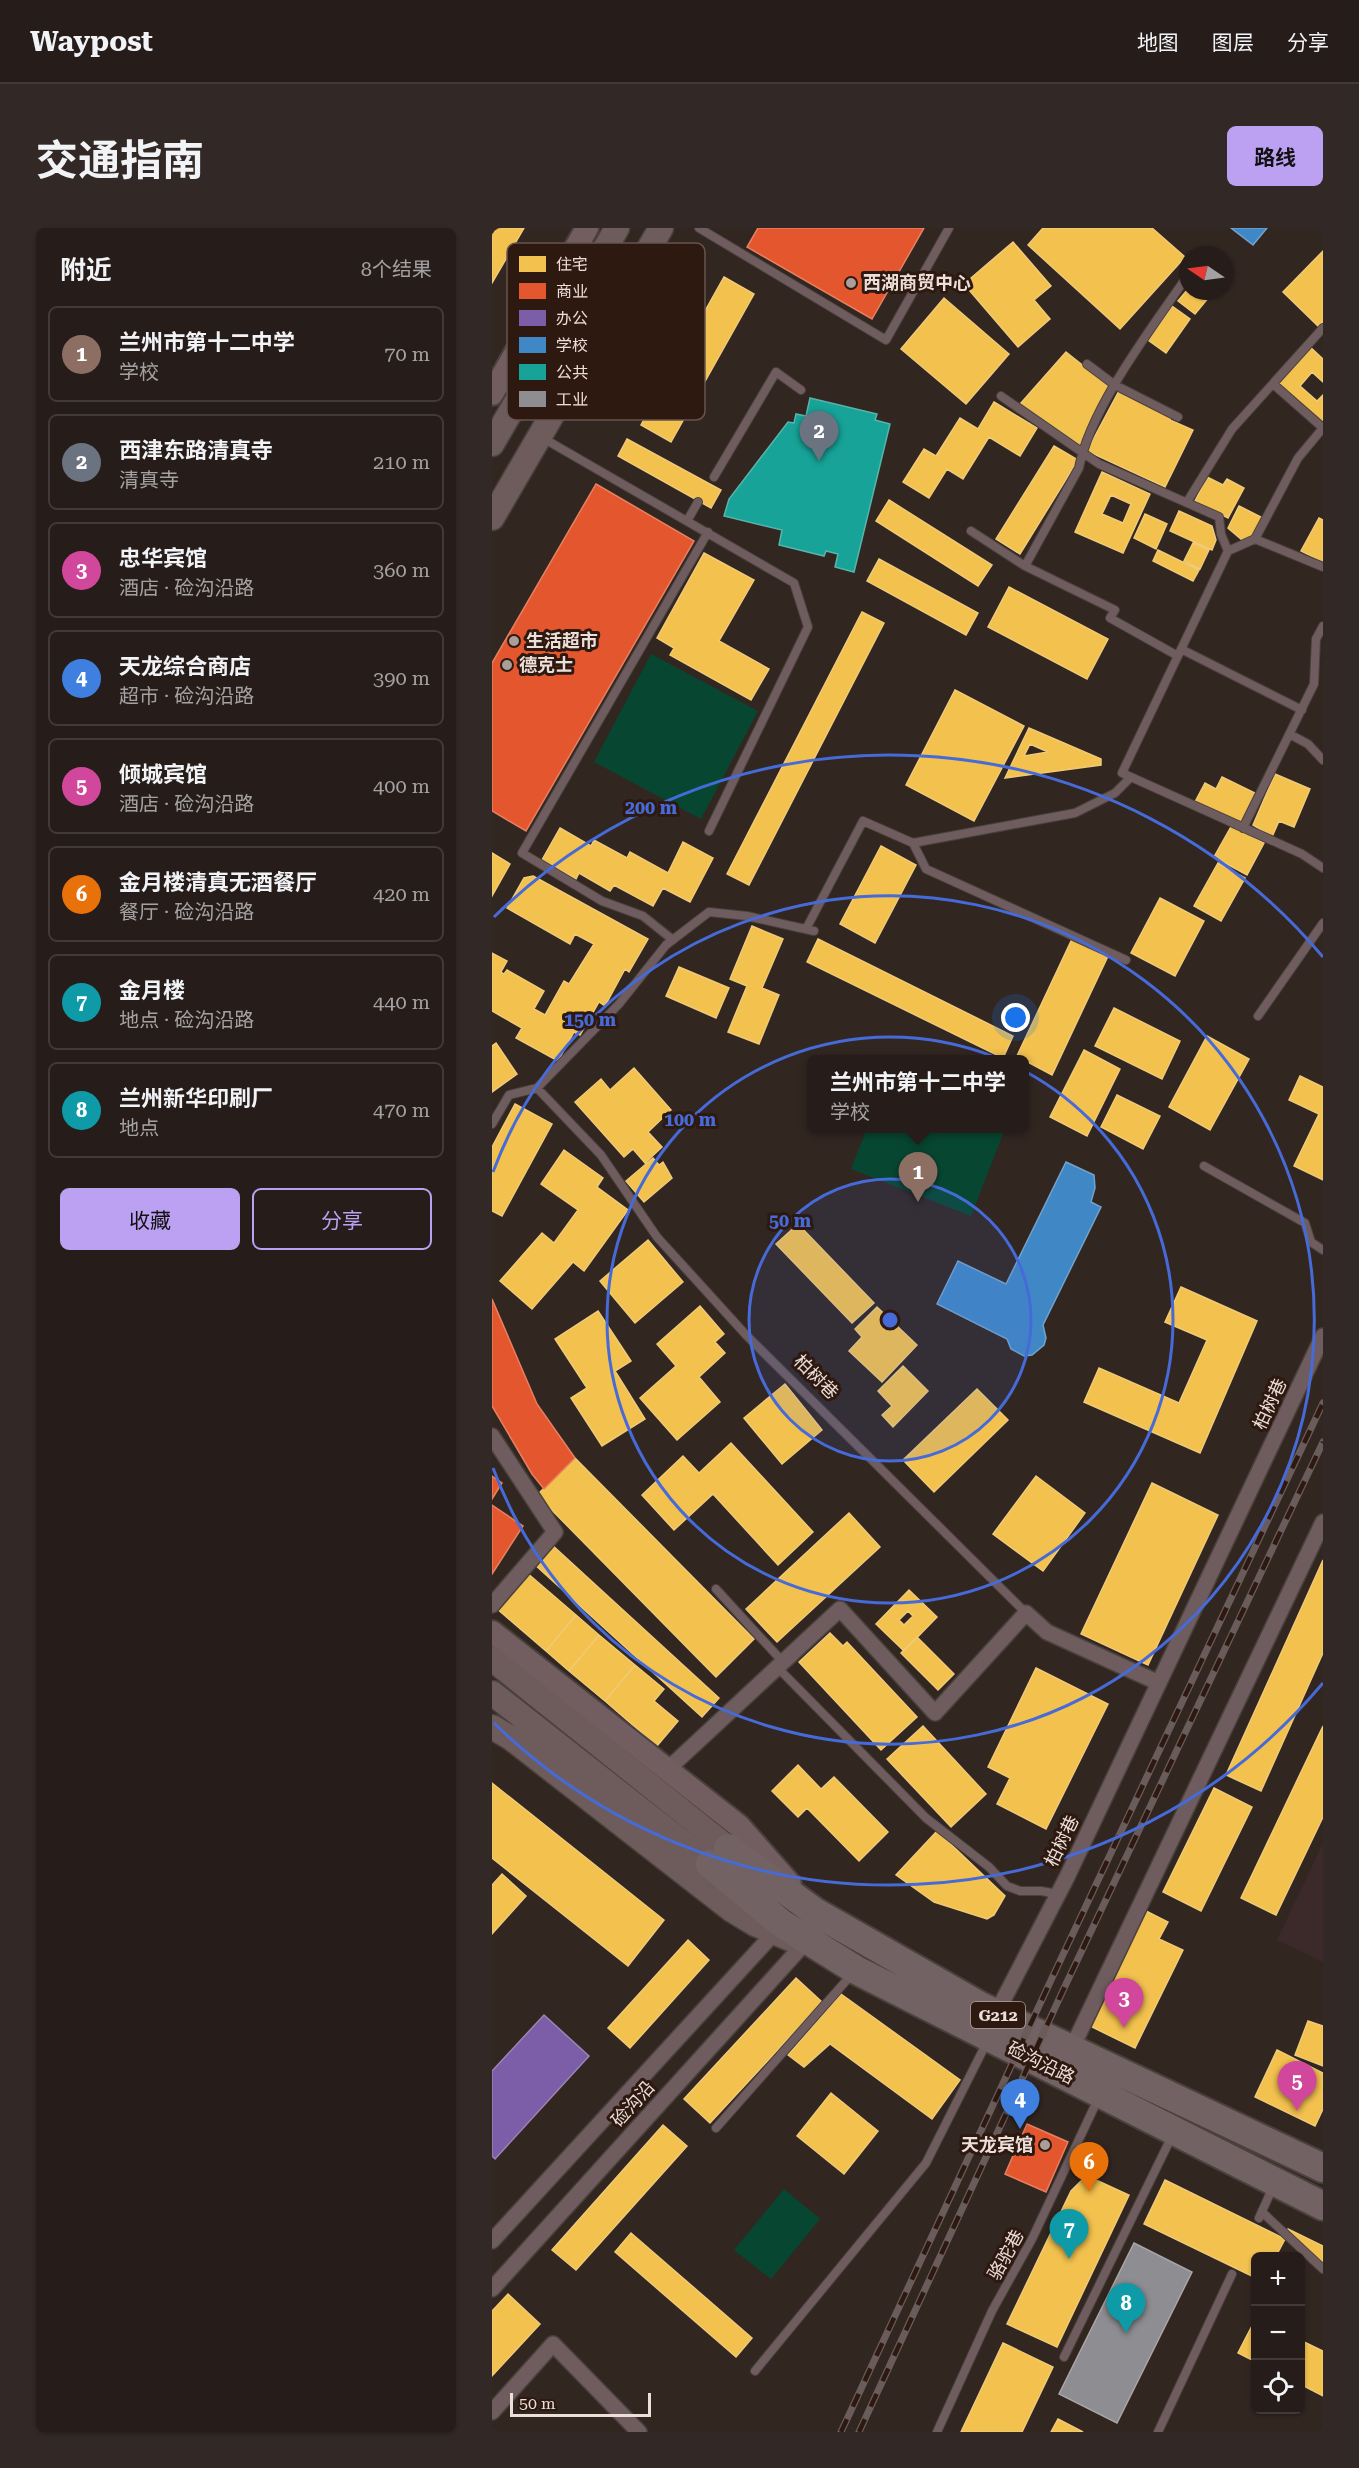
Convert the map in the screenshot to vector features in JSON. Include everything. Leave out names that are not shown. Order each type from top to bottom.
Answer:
[{"type":"highway","name":"硷沟沿路","points":[[719,1856],[782,1924],[846,1964],[992,2026],[1071,2050],[1323,2168]]},
{"type":"highway","name":"硷沟沿路","points":[[719,1856],[815,1912],[1101,2093],[1323,2206]]},
{"type":"main road","points":[[608,243],[617,228]]},
{"type":"main road","points":[[652,243],[661,228]]},
{"type":"main road","points":[[492,444],[507,418]]},
{"type":"main road","points":[[492,518],[550,420]]},
{"type":"main road","name":"G212","points":[[492,1659],[719,1856]]},
{"type":"main road","points":[[492,1694],[719,1856]]},
{"type":"main road","points":[[498,1736],[732,1910],[846,1964]]},
{"type":"street","points":[[578,243],[587,228]]},
{"type":"street","points":[[492,394],[507,368]]},
{"type":"street","name":"柏树巷","points":[[992,2026],[1058,1894],[1323,1336]]},
{"type":"street","points":[[492,1436],[555,1532],[492,1605]]},
{"type":"street","points":[[1071,2050],[1323,1522]]},
{"type":"street","points":[[667,1770],[840,1609],[935,1713],[1026,1613]]},
{"type":"street","name":"柏树巷","points":[[1026,1613],[1047,1632],[1159,1683]]},
{"type":"street","points":[[492,1632],[739,1826],[815,1912]]},
{"type":"street","name":"硷沟沿","points":[[492,2241],[775,1932]]},
{"type":"street","name":"硷沟沿","points":[[492,2289],[803,1945]]},
{"type":"street","points":[[492,2412],[553,2344],[639,2432]]},
{"type":"lane","points":[[699,228],[886,340],[949,228]]},
{"type":"lane","points":[[1025,566],[1079,468],[1082,452],[1115,385],[1179,289]]},
{"type":"lane","points":[[1186,502],[1232,429],[1323,328]]},
{"type":"lane","points":[[1088,364],[1115,385],[1178,417]]},
{"type":"lane","points":[[714,477],[776,372],[801,390]]},
{"type":"lane","points":[[1272,384],[1323,428],[1298,458],[1255,539],[1228,551],[1122,773],[1302,854],[1323,868]]},
{"type":"lane","points":[[1001,396],[1100,464],[1219,517],[1221,534],[1228,551]]},
{"type":"lane","points":[[540,437],[794,583],[808,627],[709,831]]},
{"type":"lane","points":[[687,521],[698,502]]},
{"type":"lane","points":[[970,531],[1025,566],[1115,610],[1110,618],[1302,710]]},
{"type":"lane","points":[[673,940],[643,916],[602,901],[522,853],[708,532]]},
{"type":"lane","points":[[1255,539],[1323,567]]},
{"type":"lane","points":[[1243,828],[1291,735],[1314,684],[1316,639],[1323,626]]},
{"type":"lane","points":[[1291,735],[1308,744],[1323,760]]},
{"type":"lane","points":[[492,1124],[509,1095],[537,1088],[619,1004],[673,940],[709,912],[747,916],[810,930],[862,821],[913,843],[1075,813],[1115,793],[1131,777]]},
{"type":"lane","points":[[913,843],[926,869],[1126,960]]},
{"type":"lane","points":[[1258,1017],[1323,923]]},
{"type":"lane","name":"柏树巷","points":[[537,1088],[601,1155],[657,1237],[747,1336],[1026,1613]]},
{"type":"lane","points":[[1204,1166],[1305,1223],[1311,1242],[1323,1250]]},
{"type":"lane","points":[[716,1589],[780,1665],[926,1818],[989,1867],[1007,1887],[1020,1891],[1058,1894]]},
{"type":"lane","points":[[716,2128],[846,1964]]},
{"type":"lane","points":[[755,2371],[926,2163],[992,2026]]},
{"type":"lane","name":"骆驼巷","points":[[937,2432],[992,2311],[1032,2240],[1101,2093]]},
{"type":"lane","points":[[1064,2357],[1175,2129]]},
{"type":"lane","points":[[1275,2183],[1260,2215],[1323,2269]]},
{"type":"lane","points":[[1158,2432],[1232,2274]]},
{"type":"shaded area","points":[[1323,1843],[1323,1962],[1277,1940]]},
{"type":"green space","points":[[651,654],[758,711],[701,819],[594,762]]},
{"type":"green space","points":[[865,1133],[1003,1133],[971,1216],[851,1169]]},
{"type":"green space","points":[[784,2189],[820,2219],[771,2279],[734,2250]]},
{"type":"building: 住宅","points":[[492,228],[524,228],[515,243],[507,243],[507,257],[492,283]]},
{"type":"building: 住宅","points":[[1043,228],[1152,228],[1179,252],[1179,264],[1120,329],[1028,245]]},
{"type":"building: 住宅","points":[[1013,242],[1051,286],[1034,300],[1050,319],[1018,347],[964,284]]},
{"type":"building: 住宅","points":[[1323,251],[1323,322],[1318,326],[1283,292]]},
{"type":"building: 住宅","points":[[724,277],[754,294],[705,381],[705,311]]},
{"type":"building: 住宅","points":[[944,298],[1009,354],[966,404],[901,349]]},
{"type":"building: 住宅","points":[[1179,300],[1207,300],[1195,314]]},
{"type":"building: 住宅","points":[[1172,306],[1190,319],[1166,353],[1148,340]]},
{"type":"building: 住宅","points":[[1309,346],[1323,359],[1323,382],[1312,372],[1300,386],[1317,401],[1323,395],[1323,425],[1276,383]]},
{"type":"building: 住宅","points":[[1066,352],[1110,387],[1080,445],[1020,404]]},
{"type":"building: 住宅","points":[[1120,389],[1172,416],[1170,420],[1193,430],[1165,487],[1087,451]]},
{"type":"building: 住宅","points":[[994,402],[1037,428],[1020,456],[989,437],[963,479],[947,469],[929,498],[903,482],[924,449],[936,456],[960,418],[978,429]]},
{"type":"building: 住宅","points":[[644,420],[683,420],[671,442],[641,425]]},
{"type":"building: 住宅","points":[[627,439],[721,490],[711,508],[618,456]]},
{"type":"building: 住宅","points":[[1054,446],[1078,460],[1020,554],[996,539]]},
{"type":"building: 住宅","points":[[1102,472],[1150,494],[1123,553],[1075,532]],"holes":[[[1111,495],[1131,504],[1123,523],[1102,514]]]},
{"type":"building: 住宅","points":[[1207,477],[1223,485],[1227,479],[1244,488],[1228,518],[1195,501]]},
{"type":"building: 住宅","points":[[889,500],[992,565],[978,586],[876,521]]},
{"type":"building: 住宅","points":[[1239,506],[1263,518],[1255,536],[1242,540],[1228,528]]},
{"type":"building: 住宅","points":[[1179,511],[1212,526],[1216,540],[1212,550],[1170,531]]},
{"type":"building: 住宅","points":[[1145,514],[1167,524],[1156,549],[1134,538]]},
{"type":"building: 住宅","points":[[1319,518],[1323,520],[1323,562],[1301,551]]},
{"type":"building: 住宅","points":[[1193,543],[1209,550],[1200,569],[1184,561]]},
{"type":"building: 住宅","points":[[1158,550],[1199,570],[1193,581],[1153,561]]},
{"type":"building: 住宅","points":[[704,553],[754,580],[719,641],[769,669],[751,700],[670,655],[674,648],[657,638]]},
{"type":"building: 住宅","points":[[879,559],[978,613],[966,635],[867,581]]},
{"type":"building: 住宅","points":[[1009,587],[1108,639],[1087,679],[988,627]]},
{"type":"building: 住宅","points":[[862,612],[884,623],[749,885],[727,874]]},
{"type":"building: 住宅","points":[[955,690],[1024,726],[974,821],[906,785]]},
{"type":"building: 住宅","points":[[1029,728],[1101,759],[1101,765],[1005,778]],"holes":[[[1030,744],[1048,752],[1024,756]]]},
{"type":"building: 住宅","points":[[1275,774],[1310,789],[1294,827],[1279,821],[1272,837],[1253,825]]},
{"type":"building: 住宅","points":[[1222,777],[1255,793],[1240,824],[1195,802],[1205,783],[1216,789]]},
{"type":"building: 住宅","points":[[1232,825],[1264,843],[1247,875],[1214,857]]},
{"type":"building: 住宅","points":[[560,828],[591,846],[594,840],[627,858],[630,852],[668,873],[683,842],[713,858],[690,902],[663,888],[653,906],[614,885],[610,891],[579,873],[576,879],[542,860]]},
{"type":"building: 住宅","points":[[881,846],[916,865],[875,943],[840,924]]},
{"type":"building: 住宅","points":[[492,853],[510,864],[492,896]]},
{"type":"building: 住宅","points":[[1218,863],[1245,878],[1221,921],[1194,906]]},
{"type":"building: 住宅","points":[[533,876],[648,939],[629,972],[625,969],[605,1006],[599,1002],[580,1035],[574,1032],[558,1061],[516,1038],[522,1028],[492,1011],[492,953],[507,961],[501,972],[504,974],[507,970],[544,991],[534,1009],[545,1015],[564,981],[569,984],[594,944],[575,934],[570,944],[507,908],[524,878]]},
{"type":"building: 住宅","points":[[1160,898],[1204,921],[1175,976],[1131,953]]},
{"type":"building: 住宅","points":[[752,926],[783,939],[762,988],[779,995],[759,1044],[728,1032],[747,986],[730,979]]},
{"type":"building: 住宅","points":[[818,939],[1013,1036],[1004,1055],[997,1055],[807,962]]},
{"type":"building: 住宅","points":[[1072,939],[1108,956],[1052,1075],[1029,1063],[1029,1055],[1017,1055]]},
{"type":"building: 住宅","points":[[679,967],[729,988],[716,1018],[666,996]]},
{"type":"building: 住宅","points":[[1114,1008],[1180,1041],[1162,1079],[1095,1046]]},
{"type":"building: 住宅","points":[[1207,1036],[1249,1059],[1210,1130],[1169,1107]]},
{"type":"building: 住宅","points":[[496,1043],[517,1074],[492,1092],[492,1046]]},
{"type":"building: 住宅","points":[[1084,1050],[1120,1069],[1087,1136],[1050,1117]]},
{"type":"building: 住宅","points":[[634,1068],[671,1110],[648,1132],[662,1147],[645,1163],[633,1149],[624,1157],[575,1102],[601,1079],[610,1090]]},
{"type":"building: 住宅","points":[[1300,1076],[1323,1087],[1323,1180],[1294,1166],[1319,1114],[1289,1100]]},
{"type":"building: 住宅","points":[[1117,1095],[1160,1116],[1143,1149],[1101,1127]]},
{"type":"building: 住宅","points":[[515,1104],[552,1124],[502,1216],[492,1211],[492,1147]]},
{"type":"building: 住宅","points":[[564,1150],[603,1178],[597,1187],[628,1210],[584,1271],[573,1262],[532,1309],[500,1281],[542,1233],[554,1243],[578,1210],[541,1184]]},
{"type":"building: 住宅","points":[[653,1158],[659,1165],[663,1162],[672,1178],[644,1202],[626,1181]]},
{"type":"building: 住宅","points":[[798,1224],[874,1303],[852,1323],[776,1244]]},
{"type":"building: 住宅","points":[[648,1240],[683,1282],[635,1323],[600,1281]]},
{"type":"building: 住宅","points":[[1181,1287],[1257,1321],[1200,1453],[1084,1402],[1099,1368],[1179,1403],[1207,1340],[1165,1322]]},
{"type":"building: 住宅","points":[[700,1306],[724,1334],[715,1342],[725,1353],[699,1377],[720,1402],[677,1440],[640,1398],[676,1366],[657,1344]]},
{"type":"building: 住宅","points":[[877,1307],[917,1345],[882,1382],[849,1351],[862,1337],[855,1329]]},
{"type":"building: 住宅","points":[[598,1311],[631,1361],[615,1371],[645,1419],[602,1446],[571,1398],[587,1388],[555,1339]]},
{"type":"building: 住宅","points":[[903,1366],[928,1391],[893,1427],[882,1415],[892,1406],[878,1391]]},
{"type":"building: 住宅","points":[[785,1384],[822,1430],[782,1464],[744,1418]]},
{"type":"building: 住宅","points":[[977,1389],[1008,1420],[934,1492],[903,1460]]},
{"type":"building: 住宅","points":[[731,1443],[813,1532],[778,1565],[713,1494],[674,1530],[642,1495],[683,1456],[699,1473]]},
{"type":"building: 住宅","points":[[575,1458],[754,1639],[716,1677],[537,1495]]},
{"type":"building: 住宅","points":[[1036,1476],[1085,1513],[1043,1571],[993,1534]]},
{"type":"building: 住宅","points":[[1152,1483],[1218,1515],[1148,1665],[1081,1634]]},
{"type":"building: 住宅","points":[[849,1513],[880,1547],[777,1642],[746,1609]]},
{"type":"building: 住宅","points":[[551,1544],[719,1698],[702,1717],[533,1563]]},
{"type":"building: 住宅","points":[[1323,1560],[1323,1653],[1261,1791],[1226,1775]]},
{"type":"building: 住宅","points":[[526,1572],[576,1615],[546,1651],[496,1608]]},
{"type":"building: 住宅","points":[[909,1590],[937,1617],[904,1651],[876,1624]],"holes":[[[908,1611],[913,1616],[904,1625],[899,1620]]]},
{"type":"building: 住宅","points":[[576,1615],[599,1635],[569,1671],[546,1651]]},
{"type":"building: 住宅","points":[[830,1633],[843,1646],[847,1642],[917,1717],[881,1750],[799,1662]]},
{"type":"building: 住宅","points":[[599,1635],[635,1665],[605,1701],[569,1671]]},
{"type":"building: 住宅","points":[[917,1637],[954,1674],[938,1690],[901,1653]]},
{"type":"building: 住宅","points":[[635,1665],[664,1689],[654,1701],[678,1721],[657,1746],[605,1701]]},
{"type":"building: 住宅","points":[[1036,1668],[1108,1704],[1046,1829],[997,1804],[1010,1778],[988,1767]]},
{"type":"building: 住宅","points":[[923,1726],[986,1794],[951,1827],[887,1759]]},
{"type":"building: 住宅","points":[[1323,1726],[1323,1817],[1276,1915],[1241,1898]]},
{"type":"building: 住宅","points":[[798,1765],[821,1789],[834,1777],[888,1832],[859,1861],[807,1808],[798,1817],[772,1791]]},
{"type":"building: 住宅","points":[[492,1783],[664,1920],[628,1966],[492,1858]]},
{"type":"building: 住宅","points":[[1214,1788],[1252,1807],[1201,1911],[1163,1892]]},
{"type":"building: 住宅","points":[[937,1831],[1005,1896],[994,1915],[987,1919],[934,1902],[896,1875]]},
{"type":"building: 住宅","points":[[502,1874],[526,1896],[492,1934],[492,1885]]},
{"type":"building: 住宅","points":[[1146,1911],[1168,1922],[1159,1939],[1183,1950],[1135,2048],[1090,2026]]},
{"type":"building: 住宅","points":[[688,1940],[709,1960],[630,2048],[608,2028]]},
{"type":"building: 住宅","points":[[796,1978],[822,2002],[710,2123],[684,2099]]},
{"type":"building: 住宅","points":[[841,1994],[960,2080],[932,2119],[830,2044],[804,2067],[788,2055]]},
{"type":"building: 住宅","points":[[1308,2021],[1323,2026],[1323,2066],[1295,2055]]},
{"type":"building: 住宅","points":[[1277,2050],[1323,2073],[1323,2109],[1315,2126],[1255,2097]]},
{"type":"building: 住宅","points":[[831,2093],[878,2131],[844,2174],[797,2136]]},
{"type":"building: 住宅","points":[[663,2125],[687,2146],[576,2270],[552,2250]]},
{"type":"building: 住宅","points":[[1083,2179],[1094,2179],[1129,2195],[1057,2347],[1007,2324],[1071,2191]]},
{"type":"building: 住宅","points":[[1165,2180],[1285,2239],[1278,2252],[1251,2252],[1251,2276],[1144,2224]]},
{"type":"building: 住宅","points":[[1288,2229],[1323,2246],[1323,2263],[1287,2232]]},
{"type":"building: 住宅","points":[[631,2233],[752,2338],[736,2357],[615,2252]]},
{"type":"building: 住宅","points":[[508,2294],[540,2324],[492,2376],[492,2311]]},
{"type":"building: 住宅","points":[[1251,2328],[1251,2360],[1238,2353]]},
{"type":"building: 住宅","points":[[1305,2342],[1323,2351],[1323,2396],[1305,2387]]},
{"type":"building: 住宅","points":[[1003,2343],[1053,2367],[1022,2432],[961,2432]]},
{"type":"building: 住宅","points":[[1058,2419],[1083,2432],[1051,2432]]},
{"type":"building: 商业","name":"西湖商贸中心","points":[[758,228],[924,228],[872,319],[747,247]]},
{"type":"building: 商业","points":[[596,484],[694,541],[526,831],[492,811],[492,663]]},
{"type":"building: 商业","points":[[492,1299],[537,1404],[575,1458],[544,1489],[532,1474],[492,1406]]},
{"type":"building: 商业","points":[[492,1476],[502,1483],[492,1499]]},
{"type":"building: 商业","points":[[492,1505],[523,1526],[492,1574]]},
{"type":"building: 商业","points":[[1027,2124],[1068,2142],[1046,2192],[1005,2174]]},
{"type":"building: 办公","points":[[544,2015],[589,2056],[495,2159],[492,2156],[492,2071]]},
{"type":"building: 学校","points":[[1231,228],[1267,228],[1253,245]]},
{"type":"building: 学校","points":[[1066,1162],[1094,1175],[1095,1188],[1091,1202],[1101,1207],[1043,1325],[1046,1338],[1044,1345],[1032,1355],[1024,1356],[1011,1349],[1007,1339],[937,1304],[958,1261],[1006,1284]]},
{"type":"building: 公共","points":[[810,398],[877,414],[875,420],[890,424],[854,572],[835,567],[838,554],[826,551],[824,556],[779,545],[782,530],[724,516],[729,499],[788,422],[794,423],[796,414],[806,416]]},
{"type":"building: 工业","points":[[1134,2243],[1192,2272],[1117,2423],[1059,2394]]},
{"type":"railway","points":[[841,2432],[1323,1403]]},
{"type":"railway","points":[[859,2432],[1066,1984],[1323,1442]]},
{"type":"place","name":"西湖商贸中心","points":[[851,283]]},
{"type":"place","name":"西津东路清真寺","points":[[819,461]]},
{"type":"place","name":"生活超市","points":[[514,641]]},
{"type":"place","name":"德克士","points":[[507,665]]},
{"type":"place","name":"兰州市第十二中学","points":[[918,1202]]},
{"type":"place","name":"忠华宾馆","points":[[1124,2028]]},
{"type":"place","name":"倾城宾馆","points":[[1297,2111]]},
{"type":"place","name":"天龙综合商店","points":[[1020,2129]]},
{"type":"place","name":"天龙宾馆","points":[[1045,2145]]},
{"type":"place","name":"金月楼清真无酒餐厅","points":[[1089,2192]]},
{"type":"place","name":"金月楼","points":[[1069,2259]]},
{"type":"place","name":"兰州新华印刷厂","points":[[1126,2333]]}]
